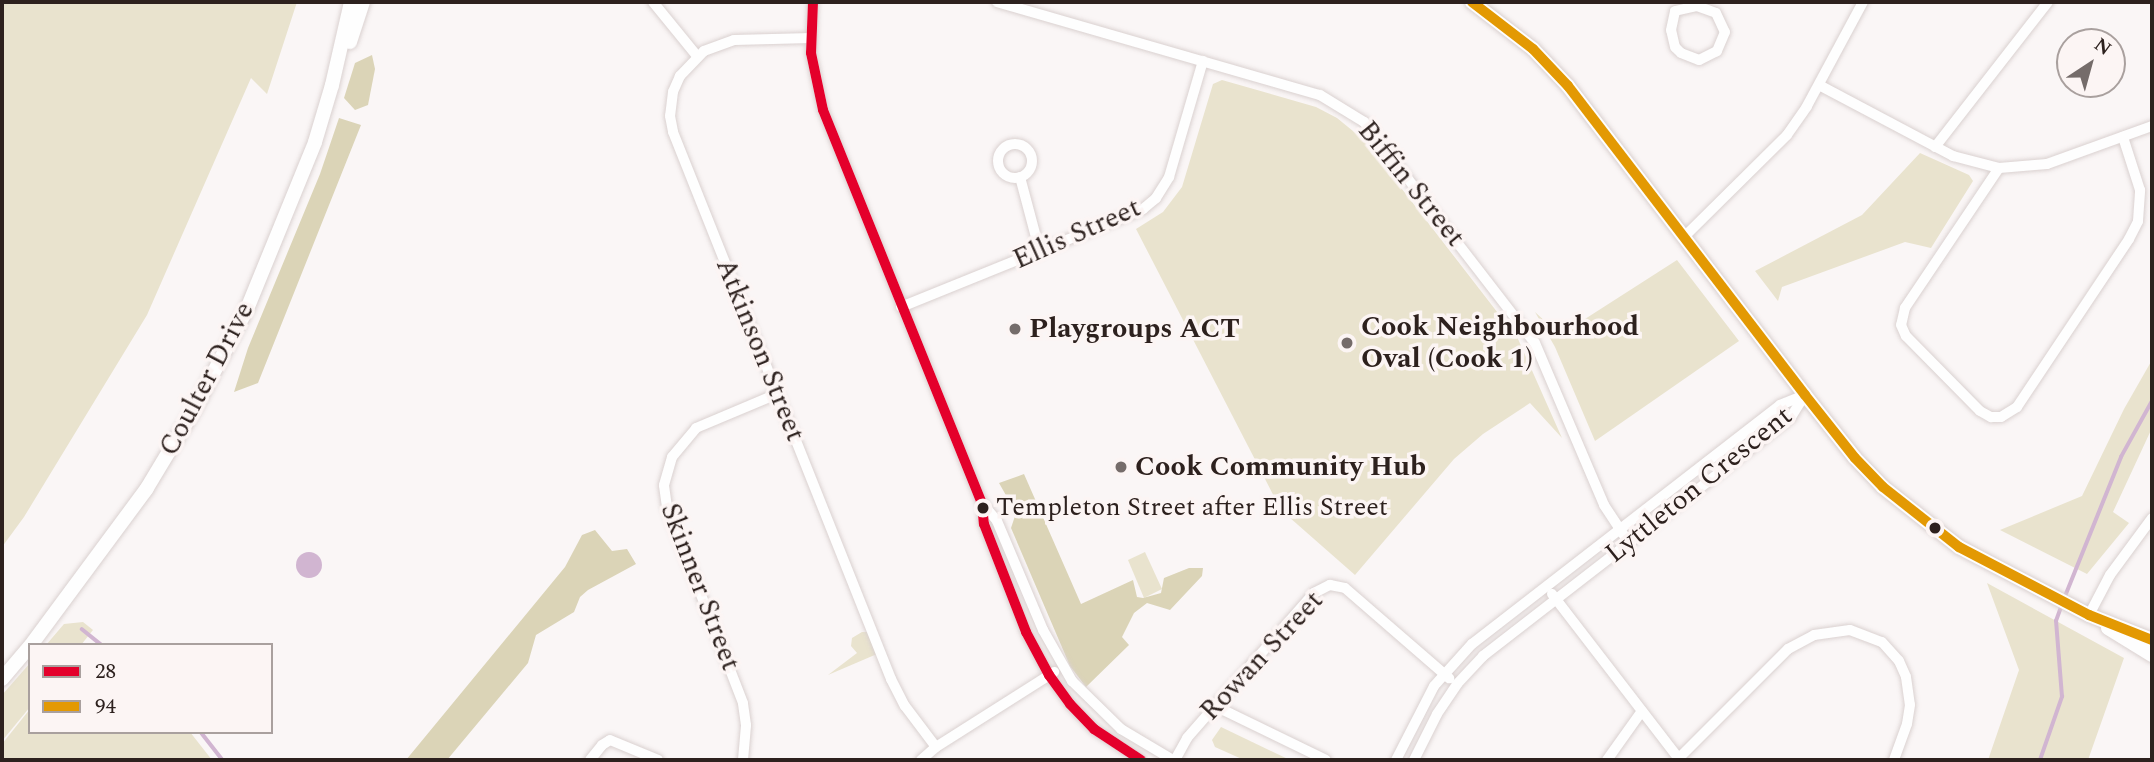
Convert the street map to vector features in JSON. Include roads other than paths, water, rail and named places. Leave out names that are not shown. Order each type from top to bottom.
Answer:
[{"type":"main road","name":"Coulter Drive","points":[[332,85],[351,2]]},
{"type":"main road","name":"Coulter Drive","points":[[33,643],[147,488],[222,360],[247,309],[294,198],[363,2]]},
{"type":"main road","points":[[1472,2],[1533,49],[1568,86],[1855,458],[1913,514],[1959,547],[2051,596],[2089,615],[2152,640]]},
{"type":"main road","points":[[2089,615],[2152,655]]},
{"type":"main road","name":"Coulter Drive","points":[[2,679],[28,649]]},
{"type":"street","points":[[653,2],[697,56]]},
{"type":"street","points":[[813,2],[811,38],[816,82],[823,110],[982,503],[997,522],[1043,630],[1062,667],[1095,707],[1121,730],[1174,760]]},
{"type":"street","name":"Biffin Street","points":[[997,2],[1320,95],[1364,122],[1521,323],[1548,373],[1604,505],[1629,543]]},
{"type":"street","points":[[1666,2],[1675,11]]},
{"type":"street","points":[[1684,237],[1787,135],[1819,85],[1863,2]]},
{"type":"street","points":[[1935,147],[2048,2]]},
{"type":"street","points":[[1697,6],[1716,13],[1725,32],[1717,51],[1699,60],[1681,53],[1672,38],[1675,11],[1697,6]]},
{"type":"street","name":"Atkinson Street","points":[[811,38],[734,40],[718,44],[697,56],[680,76],[673,92],[670,116],[673,132],[891,679],[905,706],[936,747]]},
{"type":"street","name":"Ellis Street","points":[[901,307],[1129,217],[1156,198],[1169,177],[1203,61]]},
{"type":"street","points":[[1819,85],[1935,147],[1975,164],[1999,168],[2047,164],[2152,126]]},
{"type":"street","points":[[1999,168],[1905,309],[1901,325],[1906,336],[1980,411],[1987,416],[2001,418],[2017,407],[2129,239],[2138,221],[2140,190],[2123,137]]},
{"type":"street","points":[[1020,177],[1040,252]]},
{"type":"street","name":"Skinner Street","points":[[743,760],[746,725],[743,703],[667,507],[664,485],[669,461],[678,446],[696,428],[777,394]]},
{"type":"street","name":"Lyttleton Crescent","points":[[1396,760],[1424,704],[1444,674],[1472,644],[1780,405],[1805,395]]},
{"type":"street","name":"Lyttleton Crescent","points":[[1414,760],[1437,714],[1457,684],[1483,656],[1791,418],[1805,395]]},
{"type":"street","points":[[982,503],[984,524],[1026,632],[1049,675],[1094,729],[1141,760]]},
{"type":"street","points":[[2089,615],[2110,575],[2150,526]]},
{"type":"street","name":"Rowan Street","points":[[1174,760],[1187,738],[1314,593],[1330,585],[1345,588],[1457,684]]},
{"type":"street","points":[[1546,586],[1679,759],[1788,649],[1814,635],[1850,630],[1882,642],[1899,661],[1906,677],[1910,705],[1907,724],[1894,760]]},
{"type":"street","points":[[921,760],[936,747],[1062,667]]},
{"type":"street","points":[[1215,706],[1326,760]]},
{"type":"street","points":[[1607,760],[1642,711]]},
{"type":"street","points":[[590,760],[601,745],[610,740],[658,760]]},
{"type":"waterway","points":[[2064,599],[2121,457],[2152,401]]},
{"type":"waterway","points":[[2040,760],[2062,697],[2056,621],[2061,607]]},
{"type":"waterway","points":[[82,629],[100,643]]},
{"type":"waterway","points":[[203,734],[223,760]]},
{"type":"place","name":"Playgroups ACT","points":[[1015,329]]},
{"type":"place","name":"Cook Neighbourhood Oval (Cook 1)","points":[[1347,343]]},
{"type":"place","name":"Cook Community Hub","points":[[1121,467]]},
{"type":"place","name":"Templeton Street after Ellis Street","points":[[983,508]]}]
